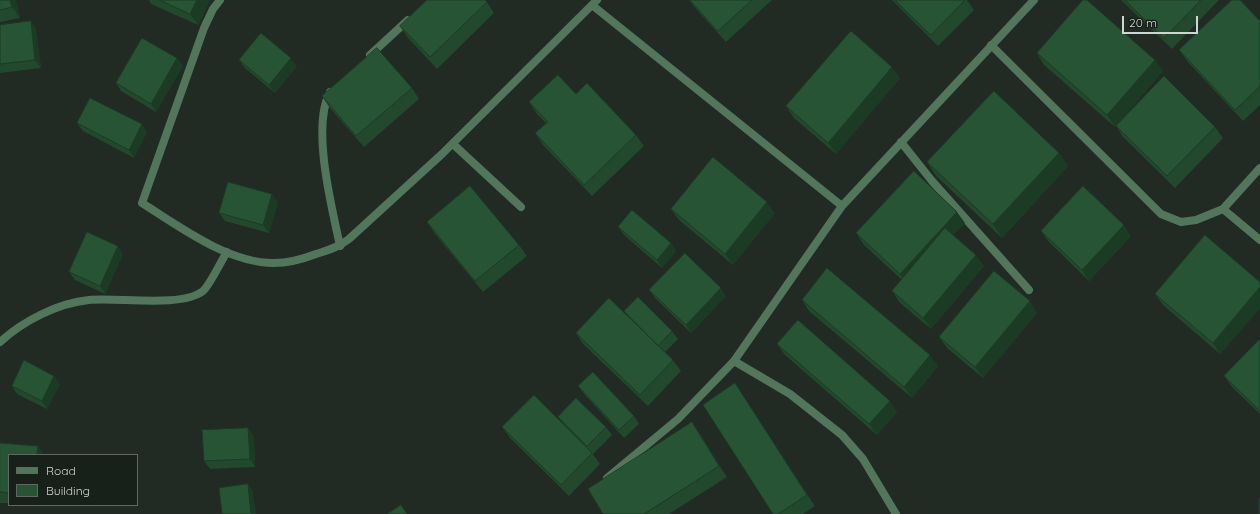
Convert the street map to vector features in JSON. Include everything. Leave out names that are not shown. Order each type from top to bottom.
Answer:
[{"type":"street","points":[[220,0],[213,9],[204,28],[142,203],[198,238],[227,252],[254,261],[275,263],[301,260],[340,246],[452,144],[595,3],[842,206]]},
{"type":"street","points":[[602,482],[678,419],[734,361],[842,206],[1034,0]]},
{"type":"street","points":[[365,60],[412,16]]},
{"type":"street","points":[[992,45],[1161,214],[1181,222],[1196,220],[1223,209],[1260,168]]},
{"type":"street","points":[[336,87],[330,92],[326,101],[323,146],[326,177],[340,246]]},
{"type":"street","points":[[901,142],[932,181],[1029,290]]},
{"type":"street","points":[[452,144],[521,207]]},
{"type":"street","points":[[1223,209],[1260,240]]},
{"type":"street","points":[[0,342],[9,334],[51,309],[88,300],[187,299],[203,291],[227,252]]},
{"type":"street","points":[[734,361],[790,394],[842,435],[863,459],[896,514]]},
{"type":"building","points":[[0,0],[10,0],[12,7],[0,10]]},
{"type":"building","points":[[160,0],[197,0],[190,14]]},
{"type":"building","points":[[427,0],[485,0],[487,2],[430,57],[400,26]]},
{"type":"building","points":[[690,0],[752,0],[718,31]]},
{"type":"building","points":[[895,0],[965,0],[931,35]]},
{"type":"building","points":[[1083,0],[1087,0],[1155,60],[1107,115],[1037,53]]},
{"type":"building","points":[[1125,0],[1201,0],[1164,38]]},
{"type":"building","points":[[1232,0],[1240,0],[1260,21],[1260,86],[1235,110],[1179,50]]},
{"type":"building","points":[[31,21],[35,60],[0,64],[0,25]]},
{"type":"building","points":[[851,31],[892,67],[828,143],[786,106]]},
{"type":"building","points":[[261,33],[291,58],[269,85],[239,60]]},
{"type":"building","points":[[142,38],[177,58],[151,104],[116,83]]},
{"type":"building","points":[[377,48],[412,88],[356,136],[322,96]]},
{"type":"building","points":[[558,75],[576,94],[587,83],[636,135],[584,185],[535,133],[548,122],[529,102]]},
{"type":"building","points":[[1164,76],[1215,127],[1167,176],[1116,126]]},
{"type":"building","points":[[994,91],[1059,153],[993,224],[927,162]]},
{"type":"building","points":[[90,98],[142,124],[129,150],[77,123]]},
{"type":"building","points":[[713,157],[767,202],[725,254],[671,209]]},
{"type":"building","points":[[914,171],[957,212],[900,274],[856,233]]},
{"type":"building","points":[[228,182],[272,194],[263,225],[219,213]]},
{"type":"building","points":[[470,186],[519,245],[475,281],[427,222]]},
{"type":"building","points":[[1083,186],[1124,225],[1082,270],[1041,231]]},
{"type":"building","points":[[632,210],[671,243],[657,260],[618,227]]},
{"type":"building","points":[[945,228],[976,255],[923,318],[892,291]]},
{"type":"building","points":[[87,232],[118,246],[100,286],[69,272]]},
{"type":"building","points":[[1205,235],[1260,282],[1260,287],[1213,343],[1155,294]]},
{"type":"building","points":[[685,253],[721,288],[686,325],[649,290]]},
{"type":"building","points":[[827,268],[930,355],[904,387],[802,300]]},
{"type":"building","points":[[994,271],[1030,301],[975,367],[939,337]]},
{"type":"building","points":[[638,297],[672,331],[658,346],[624,311]]},
{"type":"building","points":[[609,298],[673,360],[640,395],[576,333]]},
{"type":"building","points":[[798,320],[890,401],[869,424],[777,344]]},
{"type":"building","points":[[1260,339],[1260,411],[1224,376]]},
{"type":"building","points":[[24,360],[54,376],[42,401],[12,386]]},
{"type":"building","points":[[593,372],[634,416],[619,430],[578,386]]},
{"type":"building","points":[[735,383],[807,495],[778,514],[773,514],[703,405]]},
{"type":"building","points":[[534,395],[592,453],[561,485],[502,427]]},
{"type":"building","points":[[576,398],[606,427],[587,446],[558,417]]},
{"type":"building","points":[[692,422],[719,466],[644,514],[603,514],[588,489]]},
{"type":"building","points":[[248,428],[250,459],[204,461],[202,430]]},
{"type":"building","points":[[0,443],[38,446],[37,454],[8,454],[8,493],[0,492]]},
{"type":"building","points":[[248,484],[251,514],[222,514],[219,488]]},
{"type":"building","points":[[1260,498],[1260,514],[1259,514]]},
{"type":"building","points":[[401,505],[407,514],[387,514]]}]
